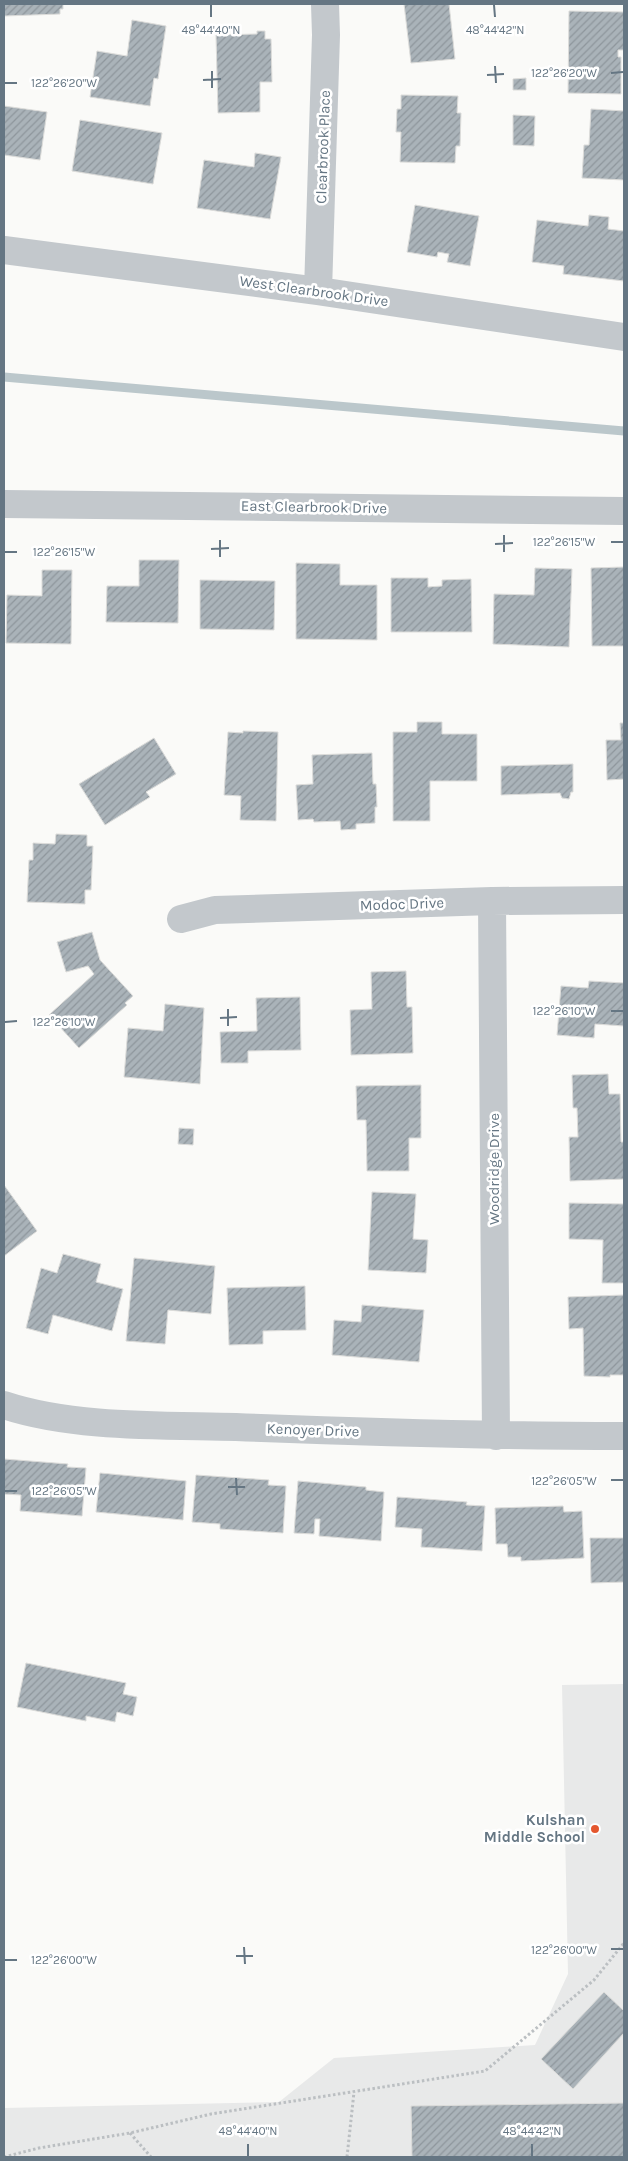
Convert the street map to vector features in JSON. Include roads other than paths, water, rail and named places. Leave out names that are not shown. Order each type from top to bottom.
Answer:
[{"type":"street","name":"Clearbrook Place","points":[[318,291],[326,35],[325,4]]},
{"type":"street","name":"West Clearbrook Drive","points":[[4,250],[318,291],[624,337]]},
{"type":"street","name":"East Clearbrook Drive","points":[[4,504],[624,511]]},
{"type":"street","name":"Modoc Drive","points":[[181,919],[216,910],[492,901],[624,900]]},
{"type":"street","name":"Woodridge Drive","points":[[492,901],[496,1436]]},
{"type":"street","name":"Kenoyer Drive","points":[[4,1405],[30,1414],[112,1423],[496,1436],[624,1436]]},
{"type":"waterway","points":[[4,377],[624,431]]},
{"type":"place","name":"Kulshan Middle School","points":[[595,1829]]}]
